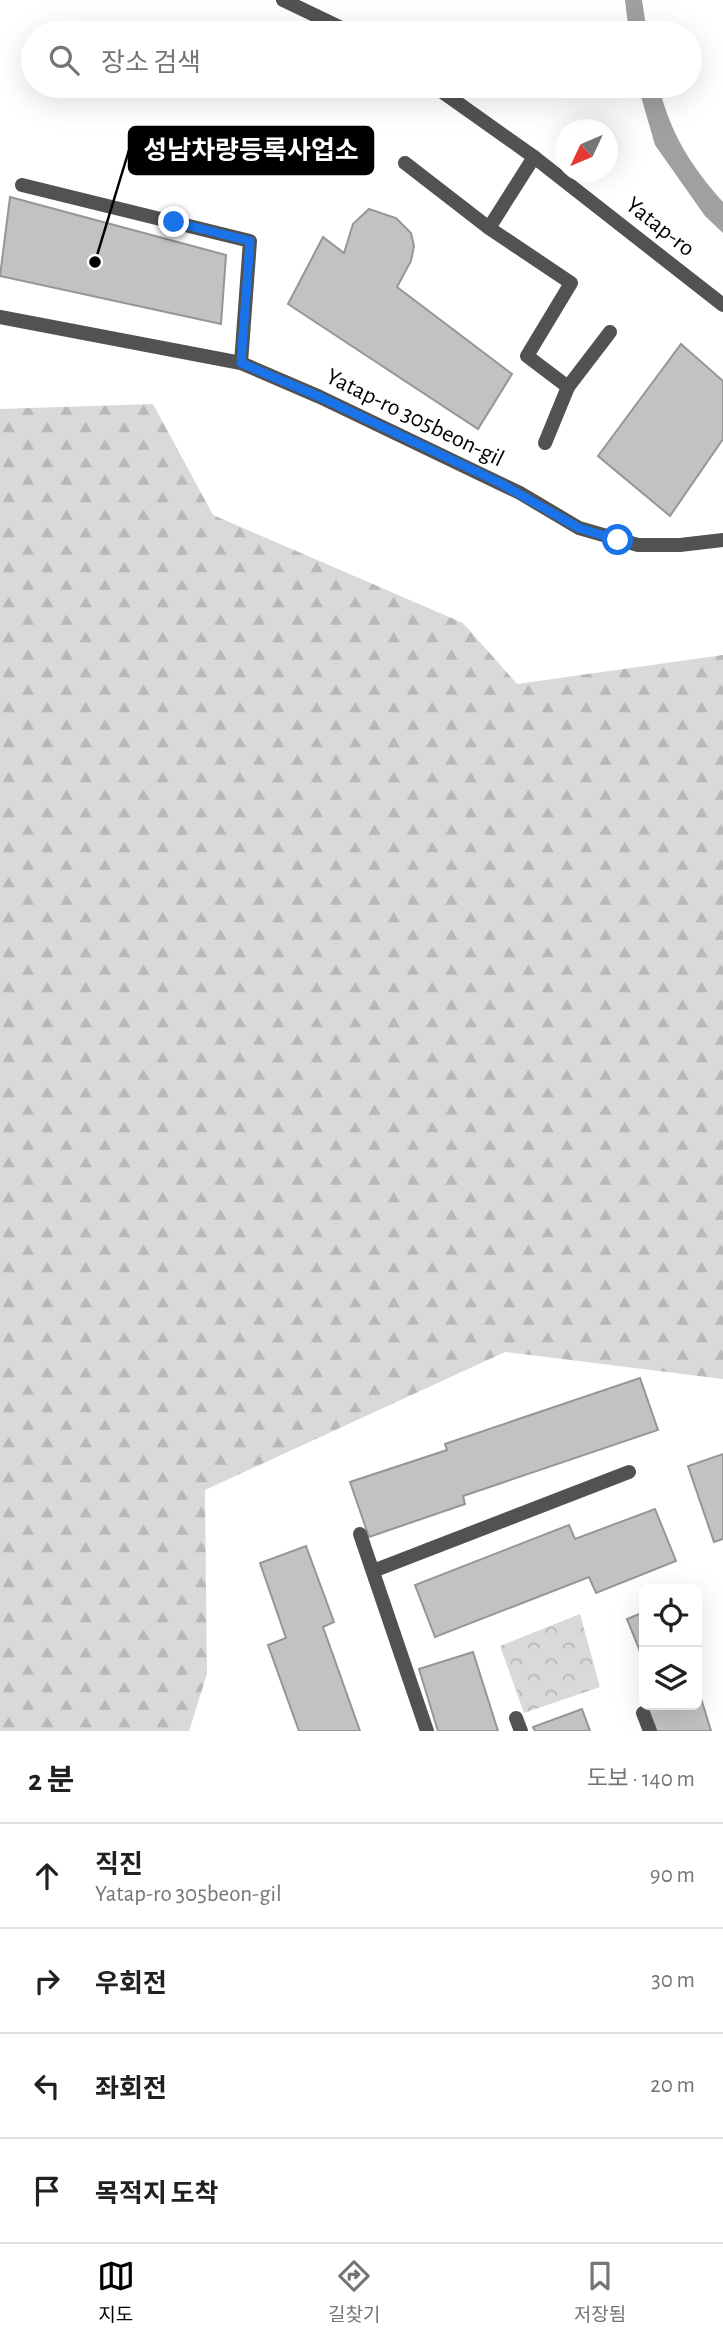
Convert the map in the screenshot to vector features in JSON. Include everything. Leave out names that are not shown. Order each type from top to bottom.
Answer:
[{"type":"street","points":[[283,0],[327,21]]},
{"type":"street","name":"Yatap-ro","points":[[451,98],[534,157],[723,305]]},
{"type":"street","points":[[489,228],[534,157]]},
{"type":"street","points":[[405,163],[489,228],[571,283],[527,356],[568,387]]},
{"type":"street","points":[[22,185],[250,241],[241,363]]},
{"type":"street","name":"Yatap-ro 305beon-gil","points":[[0,317],[241,363],[331,402],[520,494],[579,528],[638,545],[680,545],[723,540]]},
{"type":"street","points":[[545,443],[568,387],[610,332]]},
{"type":"street","points":[[373,1571],[629,1472]]},
{"type":"street","points":[[360,1534],[427,1731]]},
{"type":"street","points":[[643,1713],[650,1731]]},
{"type":"green space","points":[[153,404],[213,515],[463,623],[517,684],[723,655],[723,1379],[505,1352],[205,1490],[207,1674],[189,1731],[0,1731],[0,409]]},
{"type":"green space","points":[[580,1614],[600,1687],[524,1713],[500,1646]]},
{"type":"shaded area","points":[[625,0],[642,0],[645,21],[628,21]]},
{"type":"shaded area","points":[[641,98],[662,98],[683,148],[701,176],[723,202],[723,233],[705,216],[655,145]]},
{"type":"building","points":[[10,197],[226,255],[221,324],[0,276]]},
{"type":"building","points":[[369,209],[396,218],[411,233],[414,246],[411,261],[397,287],[512,374],[478,429],[288,304],[323,237],[344,253],[353,224]]},
{"type":"building","points":[[681,344],[723,381],[723,439],[670,516],[598,456]]},
{"type":"building","points":[[640,1378],[658,1430],[463,1496],[465,1504],[369,1537],[350,1482],[447,1450],[445,1444]]},
{"type":"building","points":[[723,1454],[723,1539],[714,1542],[688,1466]]},
{"type":"building","points":[[655,1509],[676,1561],[596,1593],[589,1577],[435,1637],[415,1585],[569,1525],[575,1539]]},
{"type":"building","points":[[306,1546],[334,1622],[323,1627],[360,1731],[299,1731],[268,1645],[286,1638],[260,1563]]},
{"type":"building","points":[[639,1614],[639,1649],[627,1619]]},
{"type":"building","points":[[473,1652],[498,1731],[438,1731],[419,1669]]},
{"type":"building","points":[[702,1701],[711,1731],[655,1731],[649,1710],[702,1710]]},
{"type":"building","points":[[582,1709],[590,1731],[535,1731],[533,1727]]},
{"type":"place","name":"성남차량등록사업소","points":[[95,262]]},
{"type":"route","points":[[174,222],[250,241],[241,363],[320,397],[498,482],[579,528],[618,540]]}]
